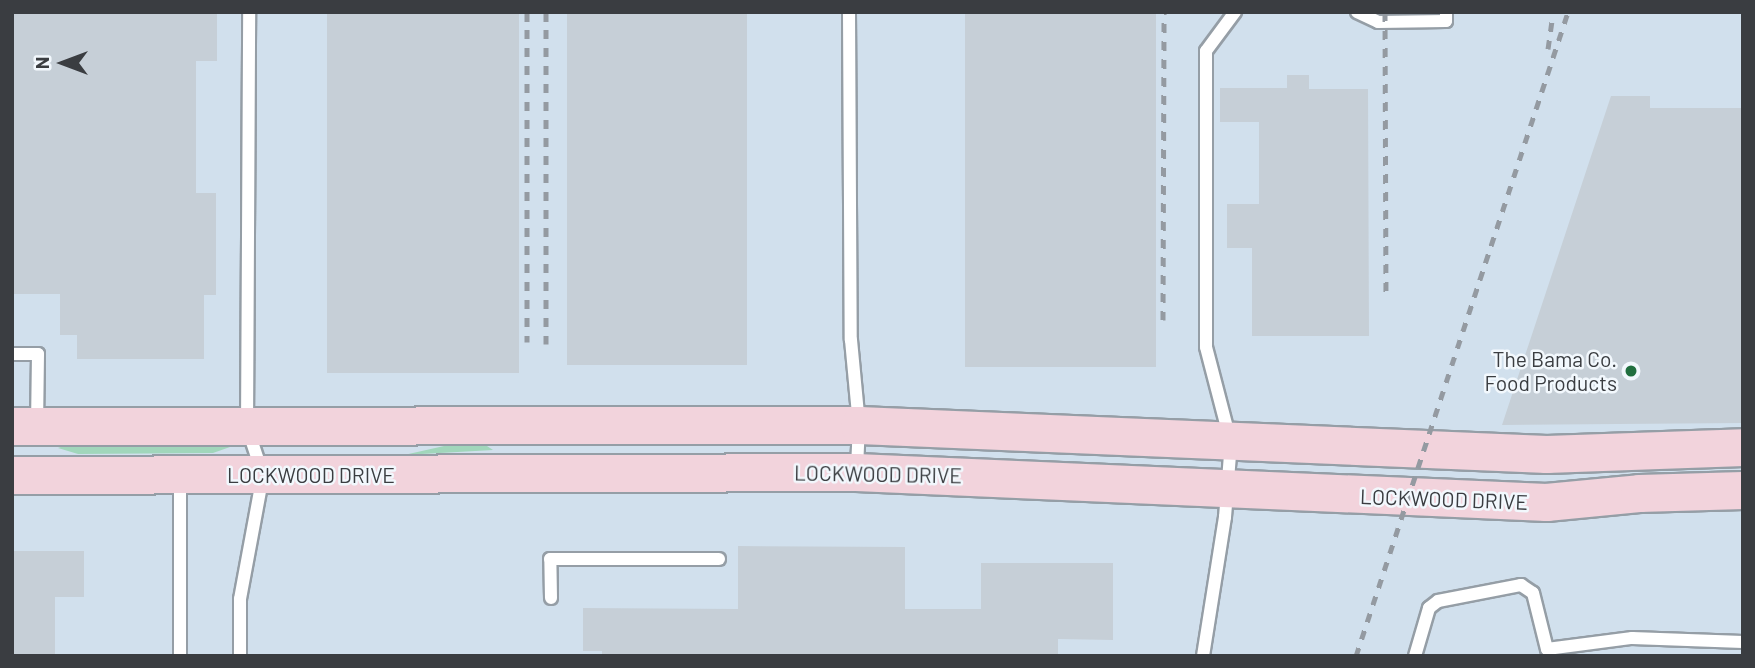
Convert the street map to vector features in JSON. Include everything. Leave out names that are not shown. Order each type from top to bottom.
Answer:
[{"type":"main road","points":[[24,475],[25,426],[859,425],[1231,443],[1546,454],[1743,447]]},
{"type":"main road","name":"LOCKWOOD DRIVE","points":[[24,475],[856,472],[1228,491],[1546,502],[1639,493],[1743,490]]},
{"type":"lane","points":[[240,656],[240,599],[263,475],[247,427],[248,12]]},
{"type":"lane","points":[[849,12],[851,340],[859,425],[856,472]]},
{"type":"lane","points":[[1203,656],[1228,491],[1231,443],[1206,347],[1206,51],[1235,12]]},
{"type":"lane","points":[[1357,12],[1378,22],[1446,21],[1446,12]]},
{"type":"lane","points":[[12,354],[38,354],[25,426]]},
{"type":"lane","points":[[180,476],[180,656]]},
{"type":"lane","points":[[551,598],[550,559],[719,559]]},
{"type":"lane","points":[[1415,656],[1429,608],[1438,601],[1521,586],[1533,593],[1547,652],[1632,638],[1743,642]]},
{"type":"shaded area","points":[[12,12],[1743,12],[1743,656],[12,656]]},
{"type":"green space","points":[[74,442],[220,443],[230,447],[213,453],[78,454],[58,448]]},
{"type":"green space","points":[[481,442],[493,450],[404,455],[453,444]]},
{"type":"building","points":[[12,12],[217,12],[217,61],[196,61],[196,193],[216,193],[216,295],[204,295],[204,359],[77,359],[77,335],[60,335],[60,294],[12,294]]},
{"type":"building","points":[[327,12],[519,12],[519,373],[327,373]]},
{"type":"building","points":[[567,12],[747,12],[747,365],[567,365]]},
{"type":"building","points":[[965,12],[1156,12],[1156,367],[965,367]]},
{"type":"building","points":[[1287,75],[1309,75],[1309,89],[1368,89],[1369,336],[1252,336],[1252,248],[1227,248],[1227,204],[1259,204],[1259,122],[1220,122],[1220,88],[1287,88]]},
{"type":"building","points":[[1611,96],[1650,96],[1650,108],[1743,108],[1743,423],[1502,425]]},
{"type":"building","points":[[738,546],[905,547],[905,609],[981,609],[981,563],[1113,563],[1113,640],[1058,639],[1058,656],[602,656],[602,651],[583,651],[583,608],[738,609]]},
{"type":"building","points":[[14,551],[84,551],[84,597],[55,597],[55,656],[12,656]]},
{"type":"railway","points":[[527,12],[527,342]]},
{"type":"railway","points":[[546,12],[546,344]]},
{"type":"railway","points":[[1163,320],[1164,12]]},
{"type":"railway","points":[[1385,12],[1386,292]]},
{"type":"railway","points":[[1548,49],[1553,12]]},
{"type":"railway","points":[[1356,656],[1568,12]]},
{"type":"place","name":"The Bama Co. Food Products","points":[[1631,371]]}]
